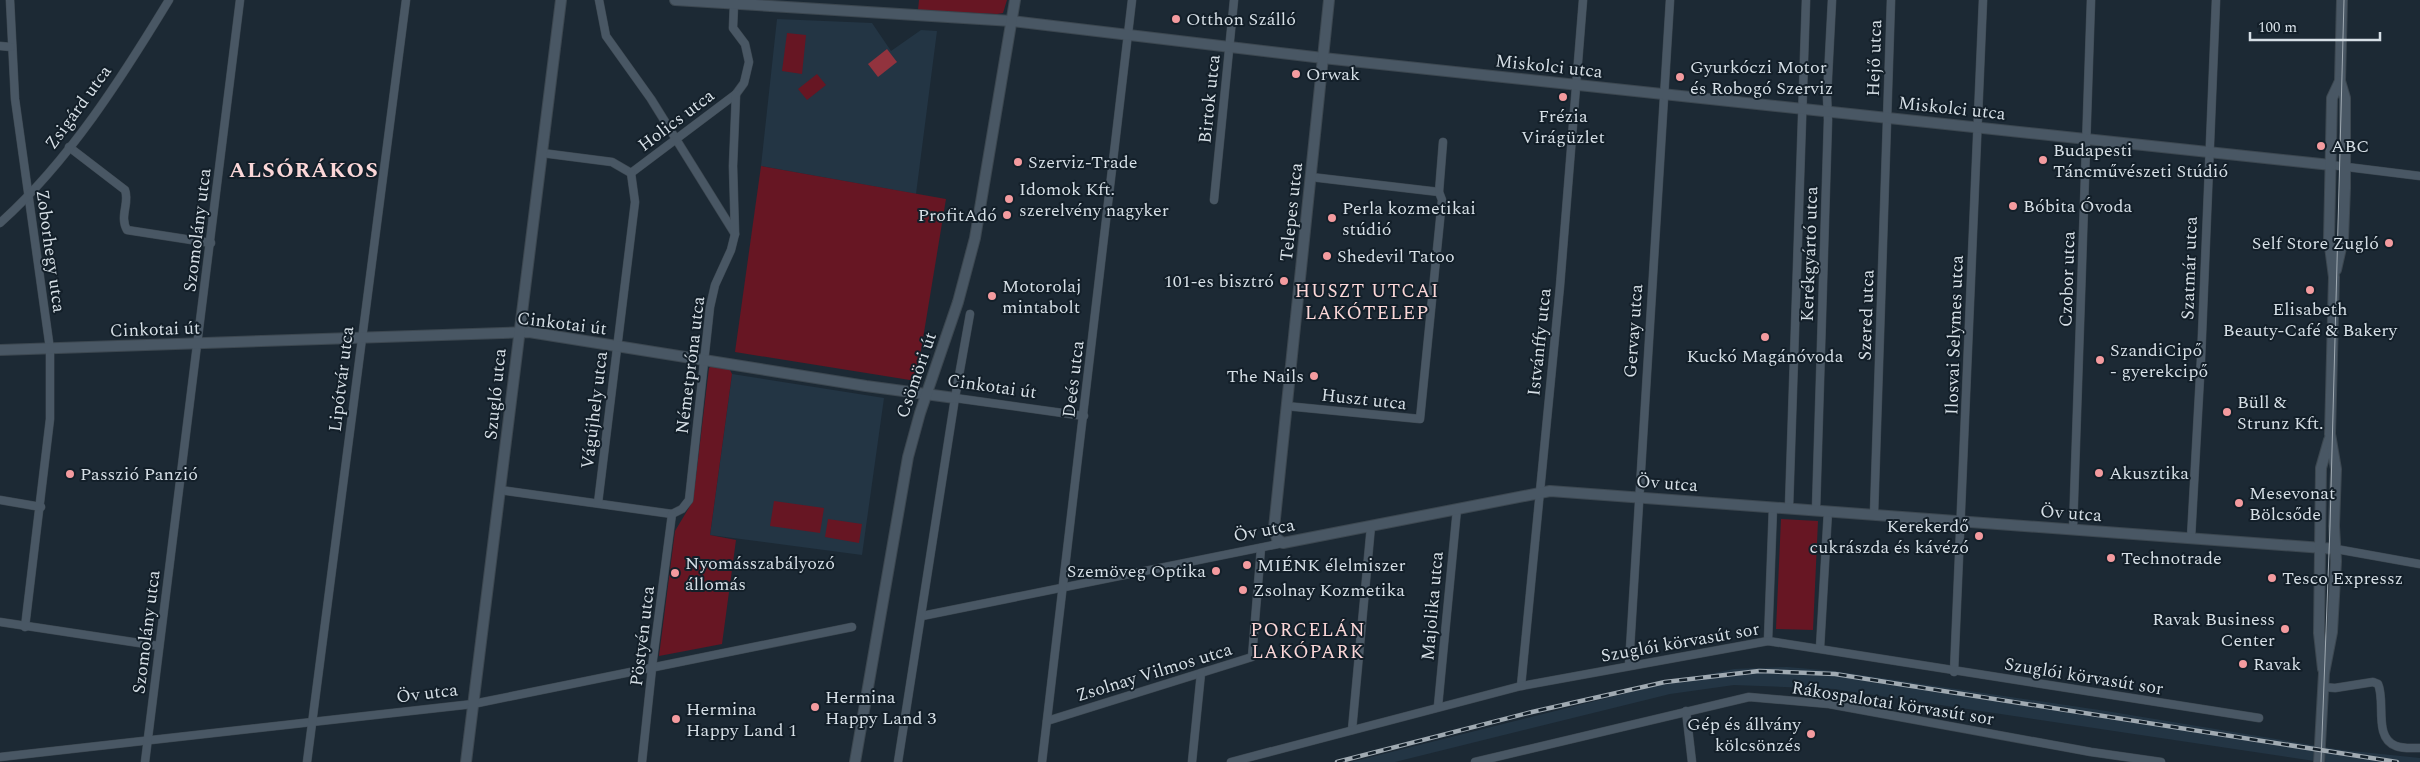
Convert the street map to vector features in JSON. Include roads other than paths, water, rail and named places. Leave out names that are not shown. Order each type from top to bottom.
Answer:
[{"type":"street","name":"Zoborhegy utca","points":[[10,0],[15,99],[50,349],[50,419],[41,507],[25,627]]},
{"type":"street","name":"Zsigárd utca","points":[[0,223],[28,198],[69,147],[140,48],[169,0]]},
{"type":"street","name":"Szomolány utca","points":[[145,762],[240,0]]},
{"type":"street","name":"Lipótvár utca","points":[[307,762],[406,0]]},
{"type":"street","name":"Szugló utca","points":[[466,762],[518,332],[561,0]]},
{"type":"street","points":[[600,0],[606,36],[675,139],[735,234]]},
{"type":"street","name":"Miskolci utca","points":[[675,0],[1012,21],[1323,58],[1802,107],[1828,112],[2345,166],[2420,176]]},
{"type":"street","name":"Csömöri út","points":[[855,762],[908,457],[958,302],[975,238],[1015,0]]},
{"type":"street","name":"Deés utca","points":[[1042,762],[1061,587],[1084,416],[1132,0]]},
{"type":"street","name":"Birtok utca","points":[[1214,200],[1234,0]]},
{"type":"street","name":"Telepes utca","points":[[1283,543],[1274,534],[1274,528],[1329,0]]},
{"type":"street","name":"Istvánffy utca","points":[[1521,686],[1560,286],[1583,0]]},
{"type":"street","name":"Gervay utca","points":[[1629,665],[1670,0]]},
{"type":"street","name":"Kerékgyártó utca","points":[[1789,507],[1806,0]]},
{"type":"street","name":"Kerékgyártó utca","points":[[1816,510],[1827,96],[1832,0]]},
{"type":"street","name":"Hejő utca","points":[[1887,118],[1891,0]]},
{"type":"street","name":"Ilosvai Selymes utca","points":[[1954,672],[1983,0]]},
{"type":"street","name":"Czobor utca","points":[[2073,529],[2091,0]]},
{"type":"street","name":"Szatmár utca","points":[[2190,538],[2216,0]]},
{"type":"street","points":[[2334,277],[2343,239],[2345,98],[2340,82],[2342,0]]},
{"type":"street","name":"Holics utca","points":[[542,153],[612,162],[630,173],[736,94],[744,83],[749,62],[745,44],[733,28],[740,3]]},
{"type":"street","points":[[0,46],[12,47]]},
{"type":"street","points":[[2319,762],[2324,673],[2332,632],[2336,549],[2336,469],[2330,434],[2334,277],[2329,239],[2332,98],[2340,82]]},
{"type":"street","name":"Németpróna utca","points":[[672,514],[682,509],[689,500],[710,307],[715,285],[731,250],[735,234],[733,166],[736,94]]},
{"type":"street","name":"Szered utca","points":[[1874,514],[1887,118]]},
{"type":"street","name":"Huszt utca","points":[[1286,406],[1420,419],[1442,200],[1439,192],[1443,142]]},
{"type":"street","points":[[69,147],[125,190],[122,222],[127,230],[211,243]]},
{"type":"street","name":"Vágújhely utca","points":[[598,503],[635,202],[630,173]]},
{"type":"street","points":[[1311,178],[1439,192]]},
{"type":"street","name":"Csömöri út","points":[[898,762],[970,314]]},
{"type":"street","name":"Cinkotai út","points":[[0,350],[518,332],[1084,416]]},
{"type":"street","points":[[2324,673],[2319,632],[2321,468],[2330,434]]},
{"type":"street","points":[[500,490],[672,514]]},
{"type":"street","name":"Öv utca","points":[[922,616],[1550,490],[2321,547],[2420,564]]},
{"type":"street","points":[[0,500],[41,507]]},
{"type":"street","points":[[1768,641],[1773,507]]},
{"type":"street","name":"Majolika utca","points":[[1438,706],[1456,509]]},
{"type":"street","points":[[1820,648],[1828,511]]},
{"type":"street","name":"Pöstyén utca","points":[[642,762],[672,514]]},
{"type":"street","points":[[1352,730],[1371,526]]},
{"type":"street","name":"Zsolnay Vilmos utca","points":[[1046,721],[1252,657],[1261,548]]},
{"type":"street","points":[[0,622],[159,646]]},
{"type":"street","name":"Öv utca","points":[[0,757],[473,704],[852,627]]},
{"type":"street","name":"Szuglói körvasút sor","points":[[1231,762],[1438,706],[1521,686],[1768,641],[1820,648],[1954,672],[2259,718]]},
{"type":"street","points":[[1192,762],[1201,673]]},
{"type":"street","points":[[2323,687],[2335,688],[2372,682],[2378,684],[2382,692],[2383,734],[2388,742],[2396,747],[2420,748]]},
{"type":"street","name":"Rákospalotai körvasút sor","points":[[1475,762],[1740,698],[1798,701],[2125,759],[2162,762]]},
{"type":"street","points":[[1686,711],[1692,762]]},
{"type":"tram line","points":[[2321,762],[2330,526],[2344,0]]},
{"type":"railway","points":[[1337,762],[1532,712],[1665,682],[1759,671],[1835,674],[2397,762]]},
{"type":"place","name":"Otthon Szálló","points":[[1176,19]]},
{"type":"place","name":"Orwak","points":[[1296,74]]},
{"type":"place","name":"Gyurkóczi Motor és Robogó Szerviz","points":[[1680,77]]},
{"type":"place","name":"Frézia Virágüzlet","points":[[1563,97]]},
{"type":"place","name":"ABC","points":[[2321,146]]},
{"type":"place","name":"Budapesti Táncművészeti Stúdió","points":[[2043,160]]},
{"type":"place","name":"Szerviz-Trade","points":[[1018,162]]},
{"type":"place","name":"Idomok Kft. szerelvény nagyker","points":[[1009,199]]},
{"type":"place","name":"Bóbita Óvoda","points":[[2013,206]]},
{"type":"place","name":"ProfitAdó","points":[[1007,215]]},
{"type":"place","name":"Perla kozmetikai stúdió","points":[[1332,218]]},
{"type":"place","name":"Self Store Zugló","points":[[2389,243]]},
{"type":"place","name":"Shedevil Tatoo","points":[[1327,256]]},
{"type":"place","name":"101-es bisztró","points":[[1284,281]]},
{"type":"place","name":"Elisabeth Beauty-Café & Bakery","points":[[2310,290]]},
{"type":"place","name":"Motorolaj mintabolt","points":[[992,296]]},
{"type":"place","name":"Kuckó Magánóvoda","points":[[1765,337]]},
{"type":"place","name":"SzandiCipő - gyerekcipő","points":[[2100,360]]},
{"type":"place","name":"The Nails","points":[[1314,376]]},
{"type":"place","name":"Büll & Strunz Kft.","points":[[2227,412]]},
{"type":"place","name":"Akusztika","points":[[2099,473]]},
{"type":"place","name":"Passzió Panzió","points":[[70,474]]},
{"type":"place","name":"Mesevonat Bölcsőde","points":[[2239,503]]},
{"type":"place","name":"Kerekerdő cukrászda és kávézó","points":[[1979,536]]},
{"type":"place","name":"Technotrade","points":[[2111,558]]},
{"type":"place","name":"MIÉNK élelmiszer","points":[[1247,565]]},
{"type":"place","name":"Szemöveg Optika","points":[[1216,571]]},
{"type":"place","name":"Nyomásszabályozó állomás","points":[[675,573]]},
{"type":"place","name":"Tesco Expressz","points":[[2272,578]]},
{"type":"place","name":"Zsolnay Kozmetika","points":[[1243,590]]},
{"type":"place","name":"Ravak Business Center","points":[[2285,629]]},
{"type":"place","name":"Ravak","points":[[2243,664]]},
{"type":"place","name":"Hermina Happy Land 3","points":[[815,707]]},
{"type":"place","name":"Hermina Happy Land 1","points":[[676,719]]},
{"type":"place","name":"Gép és állvány kölcsönzés","points":[[1811,734]]},
{"type":"district","name":"ALSÓRÁKOS","points":[[304,169]]},
{"type":"district","name":"HUSZT UTCAI LAKÓTELEP","points":[[1367,301]]},
{"type":"district","name":"PORCELÁN LAKÓPARK","points":[[1308,640]]}]
